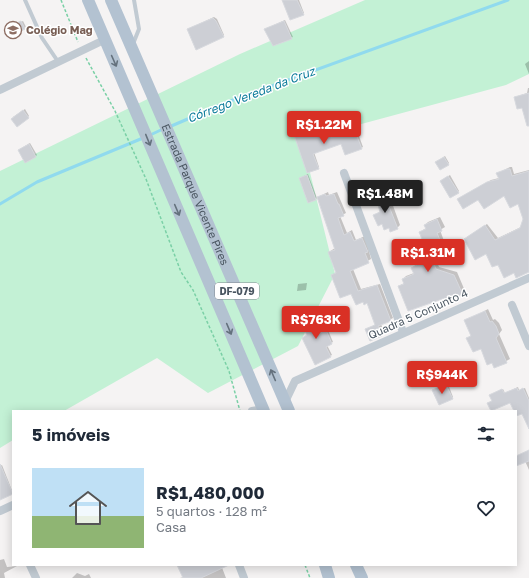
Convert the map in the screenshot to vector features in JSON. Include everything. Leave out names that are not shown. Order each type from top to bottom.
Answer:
[{"type":"main road","name":"Estrada Parque Vicente Pires","points":[[88,0],[104,40],[134,105],[260,410]]},
{"type":"main road","name":"Estrada Parque Vicente Pires","points":[[111,0],[287,407]]},
{"type":"main road","points":[[325,566],[329,578]]},
{"type":"main road","points":[[356,566],[362,578]]},
{"type":"street","points":[[0,90],[59,63],[104,40]]},
{"type":"street","points":[[344,173],[403,332]]},
{"type":"street","name":"Quadra 5 Conjunto 4","points":[[287,407],[287,396],[295,381],[403,332],[529,278]]},
{"type":"street","points":[[512,305],[529,346]]},
{"type":"street","points":[[0,511],[12,505]]},
{"type":"street","points":[[30,566],[36,578]]},
{"type":"street","points":[[238,566],[244,578]]},
{"type":"lane","points":[[25,0],[42,38],[59,63]]},
{"type":"lane","points":[[131,48],[137,38],[139,29],[134,0]]},
{"type":"path","points":[[115,111],[146,179],[181,272],[193,290],[229,371],[240,410]]},
{"type":"path","points":[[305,566],[310,578]]},
{"type":"green space","points":[[365,0],[529,0],[529,74],[506,85],[302,140],[335,274],[298,346],[208,393],[157,358],[66,410],[12,410],[12,441],[0,448],[0,171],[240,54]]},
{"type":"building","points":[[282,0],[297,0],[304,15],[290,20]]},
{"type":"building","points":[[213,18],[224,37],[196,50],[187,29]]},
{"type":"building","points":[[21,21],[25,29],[10,36],[6,28]]},
{"type":"building","points":[[284,21],[292,39],[273,46],[264,29]]},
{"type":"building","points":[[529,93],[529,126],[527,126],[522,108],[517,109],[514,97]]},
{"type":"building","points":[[23,110],[29,118],[17,127],[11,119]]},
{"type":"building","points":[[327,126],[331,137],[354,129],[362,149],[345,155],[341,144],[313,154],[319,169],[307,173],[294,135],[304,131],[305,134]]},
{"type":"building","points":[[29,144],[36,157],[25,163],[18,150]]},
{"type":"building","points":[[444,157],[449,165],[440,170],[435,162]]},
{"type":"building","points":[[510,169],[512,176],[529,171],[529,272],[516,278],[514,273],[504,278],[498,265],[492,267],[486,254],[475,260],[464,239],[485,225],[495,240],[520,228],[523,219],[518,204],[510,208],[504,196],[484,209],[478,200],[463,209],[457,199],[487,182],[499,179],[496,173]]},
{"type":"building","points":[[307,175],[316,200],[308,203],[299,178]]},
{"type":"building","points":[[448,176],[459,193],[450,198],[440,181]]},
{"type":"building","points":[[383,191],[398,229],[390,232],[389,228],[384,230],[382,224],[378,226],[373,215],[380,212],[375,194]]},
{"type":"building","points":[[325,194],[326,196],[334,194],[339,204],[344,216],[338,218],[344,235],[350,232],[354,241],[362,238],[368,252],[365,253],[369,263],[350,271],[358,291],[377,285],[391,321],[378,326],[382,336],[370,341],[365,329],[375,325],[367,303],[364,305],[363,302],[356,305],[351,294],[340,298],[331,275],[336,273],[328,252],[335,250],[317,197]]},
{"type":"building","points":[[437,219],[442,231],[437,233],[442,245],[439,246],[441,252],[431,256],[436,269],[454,275],[463,295],[446,300],[445,298],[408,311],[398,286],[404,284],[402,279],[414,274],[411,268],[417,265],[409,245],[422,239],[419,232],[426,229],[424,225]]},
{"type":"building","points":[[485,311],[490,322],[492,321],[496,326],[499,334],[496,338],[507,363],[494,368],[492,363],[487,365],[481,349],[473,352],[466,338],[471,336],[464,320]]},
{"type":"building","points":[[311,313],[320,333],[326,330],[332,344],[326,347],[331,357],[315,365],[302,338],[307,335],[299,318]]},
{"type":"building","points":[[446,385],[453,399],[439,405],[432,390]]},
{"type":"building","points":[[517,388],[518,391],[523,388],[529,401],[529,429],[522,414],[517,416],[517,410],[514,410],[510,403],[490,410],[487,403],[492,401],[489,395],[502,389],[504,393]]},
{"type":"building","points":[[529,450],[529,461],[517,466],[517,456]]},
{"type":"building","points":[[0,464],[12,494],[0,500]]},
{"type":"building","points":[[177,566],[227,566],[201,578],[183,578]]},
{"type":"waterway","name":"Córrego Vereda da Cruz","points":[[169,127],[225,103],[508,0]]},
{"type":"waterway","name":"Córrego Vereda da Cruz","points":[[148,136],[163,129]]},
{"type":"waterway","name":"Córrego Vereda da Cruz","points":[[0,204],[37,182],[143,138]]},
{"type":"place","name":"Colégio Mag","points":[[13,30]]}]
